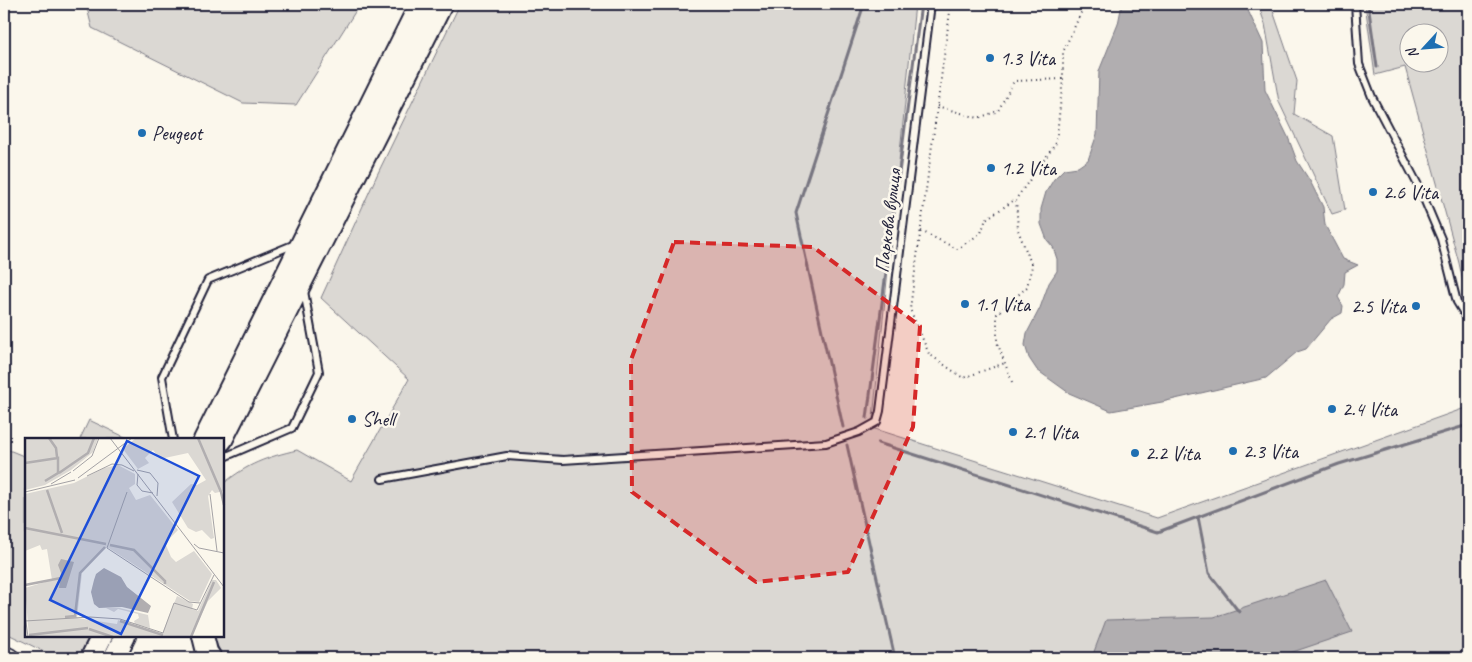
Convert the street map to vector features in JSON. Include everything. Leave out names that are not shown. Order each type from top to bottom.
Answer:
[{"type":"main road","points":[[205,438],[420,4]]},
{"type":"main road","points":[[223,438],[442,4]]},
{"type":"main road","points":[[91,658],[102,637]]},
{"type":"main road","points":[[114,658],[124,637]]},
{"type":"main road","points":[[203,637],[207,652],[211,658]]},
{"type":"main road","points":[[4,656],[10,658]]},
{"type":"lane","name":"Паркова вулиця","points":[[382,479],[507,456],[563,460],[826,443],[859,432],[877,422],[880,411],[931,4]]},
{"type":"lane","points":[[1355,4],[1359,64],[1372,97],[1419,187],[1441,239],[1457,302],[1468,320]]},
{"type":"lane","points":[[173,438],[162,376],[208,280],[303,241]]},
{"type":"lane","points":[[224,457],[292,428],[319,372],[302,281]]},
{"type":"path","points":[[951,4],[910,309],[929,354],[963,378],[1005,363]]},
{"type":"path","points":[[921,231],[957,249],[981,233],[986,219],[1016,199],[1056,143],[1063,79],[1063,52],[1085,4]]},
{"type":"path","points":[[937,106],[978,118],[998,111],[1014,81],[1063,79]]},
{"type":"path","points":[[1012,382],[997,342],[997,314],[1027,287],[1032,266],[1018,230],[1016,199]]},
{"type":"highlighted area","points":[[674,242],[813,247],[920,326],[913,427],[848,572],[756,582],[632,492],[631,360]]},
{"type":"shaded area","points":[[86,4],[360,4],[296,105],[243,103],[92,28]]},
{"type":"shaded area","points":[[460,4],[609,4],[629,10],[635,4],[915,4],[872,428],[1157,518],[1468,407],[1468,658],[223,658],[213,637],[224,637],[224,483],[240,471],[258,462],[297,450],[351,481],[409,379],[321,298],[377,175]]},
{"type":"shaded area","points":[[1122,4],[1245,4],[1263,43],[1265,90],[1288,137],[1297,161],[1323,207],[1325,225],[1343,259],[1358,265],[1345,272],[1344,284],[1338,297],[1343,306],[1342,313],[1331,319],[1306,349],[1297,352],[1266,378],[1162,402],[1111,411],[1069,393],[1037,370],[1029,358],[1025,345],[1027,333],[1040,308],[1049,283],[1057,271],[1057,259],[1053,247],[1047,240],[1041,224],[1041,209],[1046,192],[1054,179],[1064,169],[1078,167],[1088,160],[1097,134],[1099,71],[1118,24]]},
{"type":"shaded area","points":[[1258,4],[1274,4],[1273,11],[1297,81],[1294,114],[1333,136],[1345,210],[1332,214],[1279,102],[1265,24]]},
{"type":"shaded area","points":[[1365,4],[1468,4],[1468,306],[1459,263],[1406,72],[1450,72],[1450,22],[1400,22],[1400,68],[1375,75]]},
{"type":"shaded area","points":[[89,420],[127,438],[80,438]]},
{"type":"shaded area","points":[[4,448],[25,457],[25,637],[88,637],[78,658],[57,658],[4,632]]},
{"type":"shaded area","points":[[1326,580],[1352,632],[1275,658],[1092,657],[1106,620],[1214,617]]},
{"type":"waterway","points":[[843,427],[796,213],[864,4]]},
{"type":"waterway","points":[[867,418],[921,4]]},
{"type":"waterway","points":[[1368,4],[1377,67]]},
{"type":"waterway","points":[[878,443],[1158,532],[1339,464],[1468,425]]},
{"type":"waterway","points":[[847,445],[895,658]]},
{"type":"waterway","points":[[1198,517],[1209,573],[1239,612]]},
{"type":"place","name":"1.3 Vita","points":[[990,58]]},
{"type":"place","name":"Peugeot","points":[[142,133]]},
{"type":"place","name":"1.2 Vita","points":[[991,168]]},
{"type":"place","name":"2.6 Vita","points":[[1373,192]]},
{"type":"place","name":"1.1 Vita","points":[[965,304]]},
{"type":"place","name":"2.5 Vita","points":[[1416,306]]},
{"type":"place","name":"2.4 Vita","points":[[1332,409]]},
{"type":"place","name":"Shell","points":[[352,419]]},
{"type":"place","name":"2.1 Vita","points":[[1013,432]]},
{"type":"place","name":"2.3 Vita","points":[[1233,451]]},
{"type":"place","name":"2.2 Vita","points":[[1135,453]]}]
